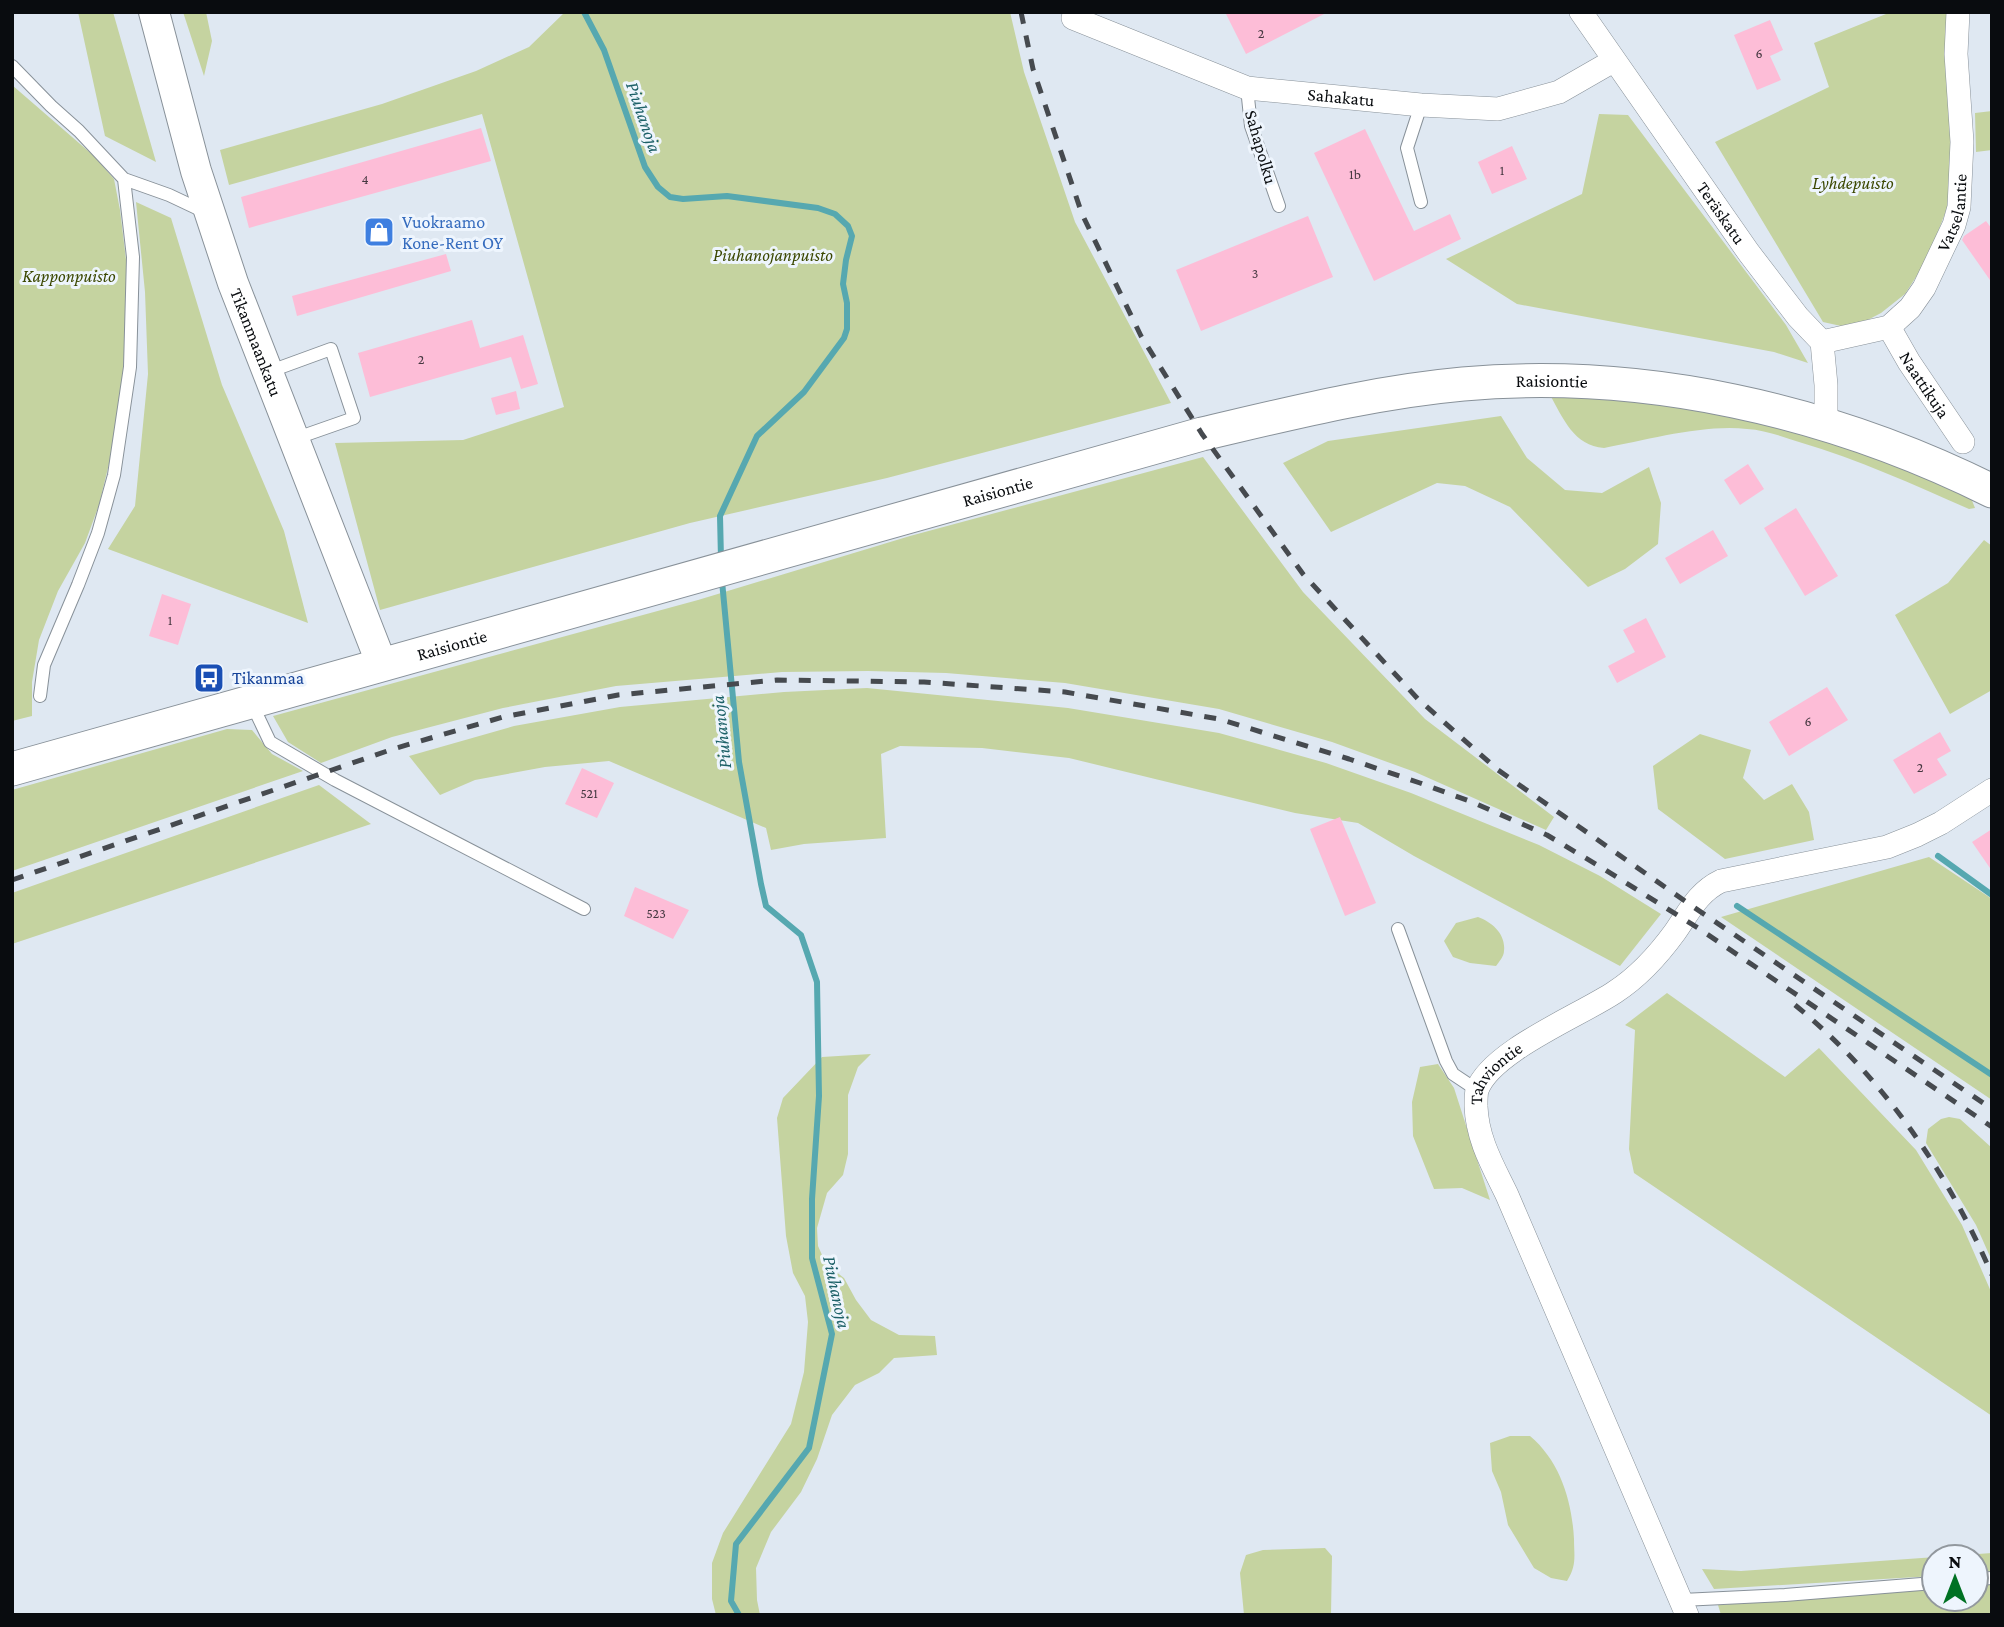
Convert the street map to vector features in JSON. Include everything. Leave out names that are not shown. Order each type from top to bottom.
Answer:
[{"type":"main road","name":"Raisiontie","points":[[12,769],[1202,435],[1363,398],[1412,390],[1509,382],[1594,382],[1687,393],[1826,424],[1904,451],[1992,491]]},
{"type":"street","name":"Tikanmaankatu","points":[[154,12],[196,171],[233,283],[382,664]]},
{"type":"street","name":"Teräskatu","points":[[1581,12],[1749,253],[1798,317],[1822,342]]},
{"type":"street","name":"Vatselantie","points":[[1889,327],[1910,309],[1924,288],[1954,225],[1959,207],[1962,142],[1956,54],[1958,12]]},
{"type":"street","name":"Sahakatu","points":[[1073,18],[1247,88],[1421,105],[1497,109],[1559,92],[1613,61]]},
{"type":"street","points":[[1826,424],[1822,342],[1889,327]]},
{"type":"street","name":"Naattikuja","points":[[1889,327],[1909,362],[1963,442]]},
{"type":"street","name":"Tahviontie","points":[[1685,1607],[1484,1147],[1477,1121],[1477,1090],[1488,1074],[1511,1053],[1617,991],[1652,960],[1696,900],[1712,885],[1886,847],[1941,823],[1992,790]]},
{"type":"lane","points":[[12,66],[124,179],[211,214]]},
{"type":"lane","name":"Sahapolku","points":[[1247,88],[1251,126],[1279,206]]},
{"type":"lane","points":[[1421,105],[1407,148],[1421,202]]},
{"type":"lane","points":[[40,696],[44,665],[98,533],[114,475],[125,415],[130,367],[133,257],[124,179]]},
{"type":"lane","points":[[267,372],[331,349],[354,418],[294,439]]},
{"type":"lane","points":[[251,702],[270,742],[335,780],[584,909]]},
{"type":"lane","points":[[1398,929],[1446,1061],[1454,1074],[1477,1090]]},
{"type":"lane","points":[[1685,1607],[1785,1595],[1920,1584]]},
{"type":"green space","points":[[78,12],[113,12],[156,162],[105,136]]},
{"type":"green space","points":[[183,12],[206,12],[212,41],[204,76]]},
{"type":"green space","name":"Piuhanojanpuisto","points":[[565,12],[1010,12],[1024,72],[1075,222],[1171,403],[887,478],[690,523],[380,610],[335,443],[463,440],[564,407],[482,114],[229,185],[220,150],[382,104],[476,71],[529,47]]},
{"type":"green space","name":"Lyhdepuisto","points":[[1891,12],[1951,12],[1951,198],[1927,260],[1905,294],[1881,313],[1860,324],[1841,326],[1823,322],[1715,142],[1829,87],[1814,43]]},
{"type":"green space","name":"Kapponpuisto","points":[[12,85],[94,156],[114,179],[127,268],[123,383],[114,443],[99,505],[85,543],[58,591],[39,640],[32,682],[32,716],[12,721]]},
{"type":"green space","points":[[1992,111],[1992,150],[1976,152],[1975,113]]},
{"type":"green space","points":[[1599,114],[1628,115],[1786,325],[1808,363],[1774,352],[1517,304],[1446,259],[1582,194]]},
{"type":"green space","points":[[136,202],[171,218],[222,385],[284,531],[308,623],[108,549],[135,506],[148,374],[145,292]]},
{"type":"green space","points":[[1550,395],[1658,401],[1770,425],[1881,457],[1971,498],[1975,508],[1969,509],[1886,473],[1767,432],[1713,429],[1604,448],[1594,446],[1577,436]]},
{"type":"green space","points":[[1501,416],[1527,458],[1565,490],[1602,493],[1649,467],[1661,503],[1658,544],[1625,569],[1588,587],[1510,507],[1465,486],[1437,483],[1331,532],[1283,463],[1328,441]]},
{"type":"green space","points":[[1203,457],[1303,592],[1425,719],[1554,817],[1546,830],[1415,772],[1332,742],[1219,709],[1065,683],[946,673],[868,671],[782,672],[616,686],[503,708],[392,737],[321,763],[288,742],[273,716],[698,600],[910,536]]},
{"type":"green space","points":[[1984,540],[1992,546],[1992,690],[1950,714],[1895,615],[1948,583]]},
{"type":"green space","points":[[867,688],[1068,708],[1219,733],[1326,763],[1411,793],[1539,845],[1600,876],[1661,914],[1620,966],[1414,856],[1358,823],[1295,813],[1069,758],[982,748],[900,746],[881,754],[886,838],[804,844],[771,850],[766,828],[609,761],[545,767],[475,780],[440,795],[409,756],[514,726],[620,707],[784,692]]},
{"type":"green space","points":[[227,729],[252,730],[272,754],[303,771],[12,871],[12,790]]},
{"type":"green space","points":[[1700,734],[1751,750],[1743,778],[1764,800],[1792,784],[1809,812],[1814,840],[1725,859],[1658,809],[1653,766]]},
{"type":"green space","points":[[319,785],[371,824],[12,944],[12,893]]},
{"type":"green space","points":[[1929,857],[1992,899],[1992,1100],[1721,917]]},
{"type":"green space","points":[[1478,917],[1493,925],[1503,939],[1504,953],[1496,966],[1470,963],[1453,957],[1444,941],[1456,923]]},
{"type":"green space","points":[[1667,993],[1785,1077],[1819,1048],[1916,1150],[1962,1225],[1992,1294],[1992,1416],[1634,1173],[1629,1149],[1635,1030],[1625,1025]]},
{"type":"green space","points":[[871,1054],[858,1067],[848,1095],[848,1154],[843,1175],[827,1193],[817,1228],[818,1246],[826,1264],[844,1278],[871,1320],[899,1335],[935,1336],[937,1355],[894,1358],[879,1373],[855,1385],[832,1415],[817,1459],[801,1492],[771,1532],[756,1568],[760,1615],[716,1615],[712,1599],[712,1563],[723,1533],[791,1424],[804,1372],[808,1322],[805,1296],[793,1273],[786,1236],[777,1118],[783,1098],[822,1057]]},
{"type":"green space","points":[[1438,1064],[1454,1088],[1490,1200],[1462,1188],[1434,1189],[1413,1136],[1412,1102],[1420,1067]]},
{"type":"green space","points":[[1941,1119],[1960,1119],[1992,1148],[1992,1261],[1976,1225],[1926,1143],[1928,1129]]},
{"type":"green space","points":[[1510,1436],[1530,1436],[1557,1470],[1567,1496],[1574,1539],[1574,1565],[1567,1581],[1551,1578],[1534,1568],[1508,1525],[1501,1492],[1492,1471],[1490,1443]]},
{"type":"green space","points":[[1325,1548],[1332,1556],[1331,1615],[1244,1615],[1240,1573],[1246,1555],[1263,1550]]},
{"type":"green space","points":[[1992,1553],[1992,1572],[1990,1572]]},
{"type":"green space","points":[[1920,1558],[1920,1577],[1714,1589],[1702,1569],[1741,1571]]},
{"type":"green space","points":[[1990,1583],[1992,1615],[1721,1615],[1718,1605],[1920,1589],[1920,1613],[1990,1613]]},
{"type":"building","points":[[1225,12],[1328,12],[1246,54]]},
{"type":"building","points":[[1770,20],[1783,50],[1770,56],[1781,80],[1757,90],[1734,35]]},
{"type":"building","points":[[481,128],[491,161],[249,228],[241,197]]},
{"type":"building","points":[[1365,129],[1414,231],[1450,214],[1461,239],[1374,281],[1314,153]]},
{"type":"building","points":[[1512,146],[1527,179],[1492,194],[1478,162]]},
{"type":"building","points":[[1308,216],[1333,277],[1201,331],[1176,270]]},
{"type":"building","points":[[1986,221],[1992,229],[1992,283],[1962,240]]},
{"type":"building","points":[[446,254],[451,271],[297,316],[292,296]]},
{"type":"building","points":[[472,320],[480,348],[523,335],[538,384],[521,389],[511,357],[370,397],[358,353]]},
{"type":"building","points":[[516,391],[520,409],[496,415],[491,398]]},
{"type":"building","points":[[1748,464],[1764,489],[1740,505],[1724,480]]},
{"type":"building","points":[[1796,508],[1838,576],[1805,596],[1764,528]]},
{"type":"building","points":[[1713,530],[1728,556],[1680,584],[1665,558]]},
{"type":"building","points":[[162,594],[191,604],[178,645],[149,636]]},
{"type":"building","points":[[1646,618],[1666,657],[1617,683],[1608,666],[1635,652],[1623,630]]},
{"type":"building","points":[[1827,687],[1848,720],[1789,756],[1769,722]]},
{"type":"building","points":[[1940,732],[1951,751],[1937,759],[1947,775],[1914,794],[1893,760]]},
{"type":"building","points":[[582,768],[614,783],[597,818],[565,804]]},
{"type":"building","points":[[1340,817],[1376,903],[1345,916],[1310,829]]},
{"type":"building","points":[[1992,829],[1992,871],[1972,842]]},
{"type":"building","points":[[635,887],[689,910],[673,939],[624,916]]},
{"type":"waterway","name":"Piuhanoja","points":[[584,12],[604,50],[645,167],[658,187],[670,197],[683,199],[727,196],[818,208],[835,214],[848,226],[852,236],[843,284],[847,303],[847,329],[844,338],[804,392],[757,436],[720,516],[721,559]]},
{"type":"waterway","name":"Piuhanoja","points":[[722,581],[739,762],[766,906],[801,935],[817,982],[819,1096],[812,1199],[812,1258],[832,1334],[809,1448],[736,1544],[731,1601],[739,1615]]},
{"type":"waterway","points":[[1938,856],[1992,895]]},
{"type":"waterway","points":[[1737,906],[1992,1075]]},
{"type":"railway","points":[[1021,12],[1033,69],[1082,214],[1141,336],[1202,434],[1303,574],[1418,699],[1498,770],[1692,906],[1992,1109]]},
{"type":"railway","points":[[12,880],[393,749],[503,717],[618,695],[777,680],[924,682],[1065,692],[1219,719],[1420,783],[1472,802],[1547,835],[1698,928],[1992,1127]]},
{"type":"railway","points":[[1795,1005],[1856,1063],[1910,1128],[1955,1199],[1992,1275]]},
{"type":"place","name":"Vuokraamo Kone-Rent OY","points":[[379,232]]},
{"type":"place","name":"Tikanmaa","points":[[209,678]]}]
